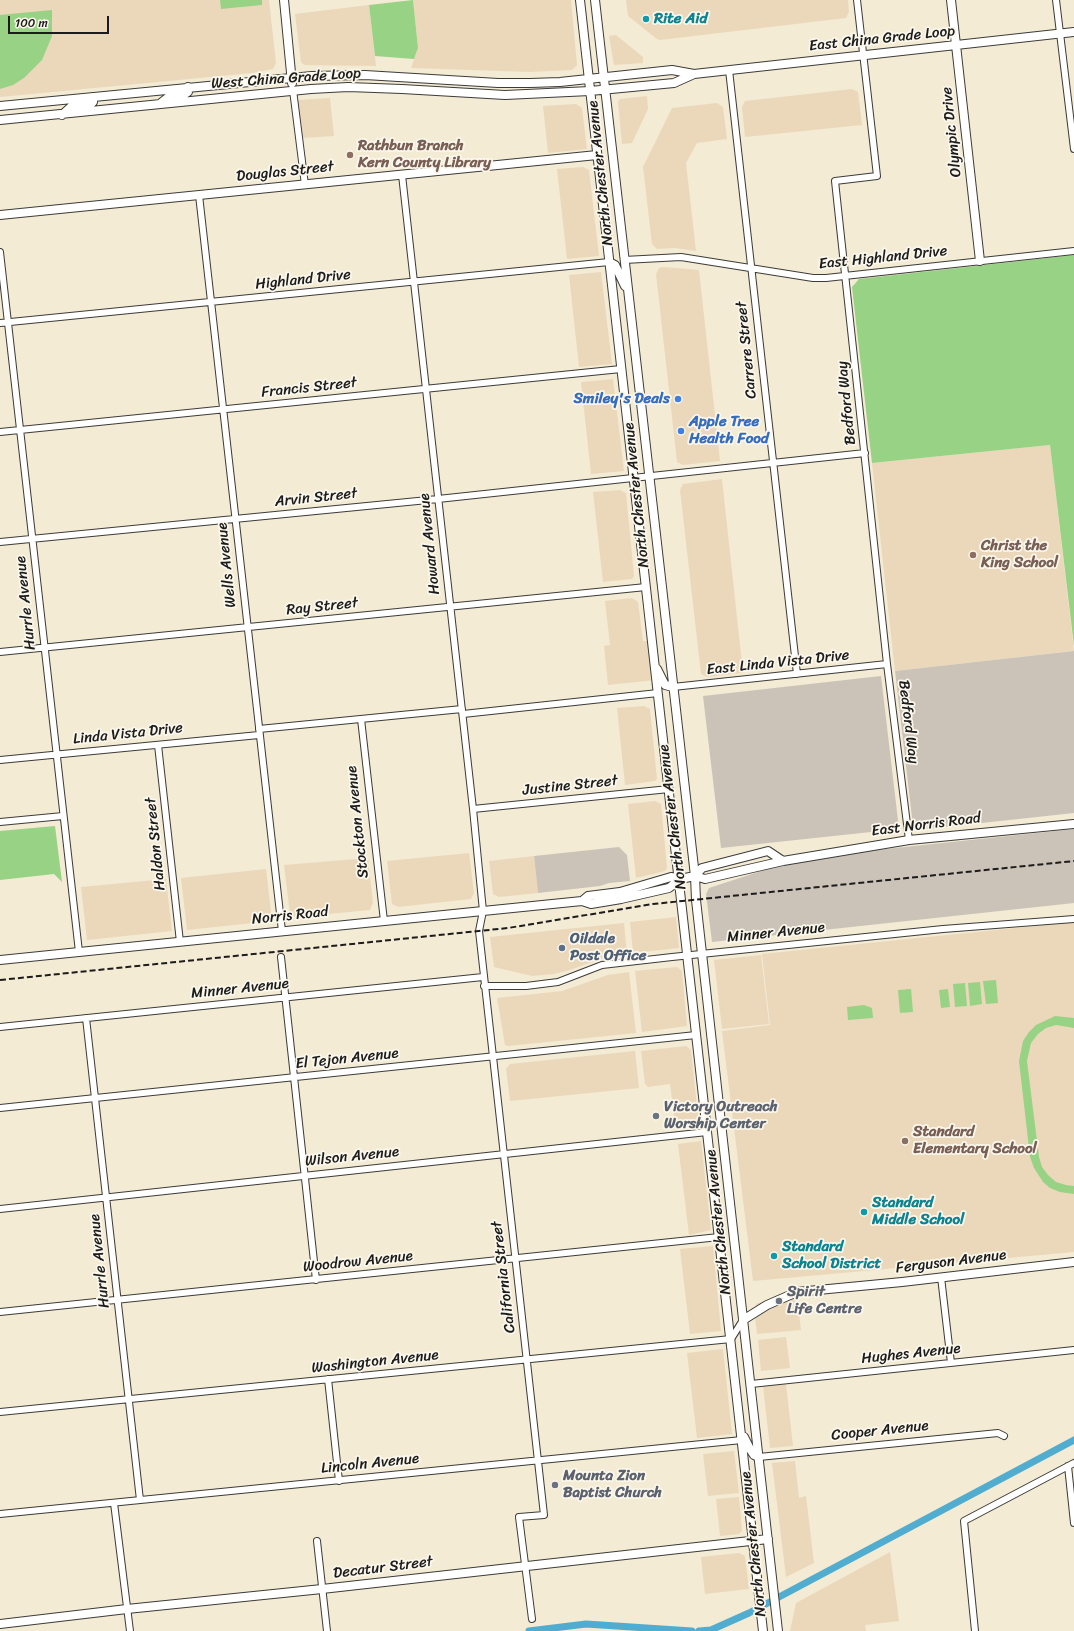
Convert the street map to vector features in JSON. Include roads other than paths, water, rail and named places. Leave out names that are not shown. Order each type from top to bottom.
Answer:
[{"type":"main road","points":[[284,0],[293,90]]},
{"type":"main road","name":"North Chester Avenue","points":[[580,0],[597,78],[597,155],[654,663],[680,879],[687,955],[763,1631]]},
{"type":"main road","name":"Olympic Drive","points":[[951,0],[980,261]]},
{"type":"main road","name":"North Chester Avenue","points":[[595,2],[598,90],[628,292],[695,876],[702,954],[778,1631]]},
{"type":"main road","name":"East China Grade Loop","points":[[598,90],[674,82],[694,74],[1074,32]]},
{"type":"main road","name":"East China Grade Loop","points":[[597,78],[672,70],[694,74]]},
{"type":"main road","name":"West China Grade Loop","points":[[0,106],[292,78],[364,75],[498,83],[560,82],[597,78]]},
{"type":"main road","points":[[412,89],[413,78]]},
{"type":"main road","points":[[161,103],[170,96],[186,94],[188,92],[188,87]]},
{"type":"main road","name":"West China Grade Loop","points":[[0,120],[62,115],[161,103],[293,90],[348,87],[412,89],[505,95],[598,90]]},
{"type":"main road","points":[[62,115],[72,106],[91,104],[93,102],[93,97]]},
{"type":"main road","name":"Douglas Street","points":[[0,215],[597,155]]},
{"type":"main road","points":[[609,262],[615,265],[628,292]]},
{"type":"main road","points":[[654,663],[665,685],[673,687]]},
{"type":"main road","name":"East Norris Road","points":[[680,879],[695,876],[705,879],[783,861],[909,840],[1074,824]]},
{"type":"main road","name":"East Norris Road","points":[[695,876],[702,868],[768,851],[783,861]]},
{"type":"main road","name":"Norris Road","points":[[0,960],[582,901],[591,904],[628,898],[669,888],[680,879]]},
{"type":"main road","name":"Ferguson Avenue","points":[[743,1320],[767,1305],[797,1292],[902,1282],[1074,1262]]},
{"type":"main road","points":[[740,1426],[750,1449],[754,1455],[759,1457]]},
{"type":"main road","name":"Decatur Street","points":[[0,1624],[127,1609],[322,1590],[768,1539]]},
{"type":"street","name":"Bedford Way","points":[[857,0],[877,176],[835,181],[887,664],[909,840]]},
{"type":"street","points":[[1056,0],[1074,149]]},
{"type":"street","name":"Carrere Street","points":[[729,70],[797,674]]},
{"type":"street","points":[[293,90],[305,185]]},
{"type":"street","name":"Howard Avenue","points":[[402,175],[473,809],[483,911]]},
{"type":"street","name":"Wells Avenue","points":[[199,195],[282,931]]},
{"type":"street","name":"East Highland Drive","points":[[624,260],[681,257],[813,278],[845,276],[1074,251]]},
{"type":"street","name":"Hurrle Avenue","points":[[0,252],[79,952]]},
{"type":"street","name":"Highland Drive","points":[[0,323],[609,262]]},
{"type":"street","name":"Francis Street","points":[[0,432],[426,390],[621,369]]},
{"type":"street","name":"Arvin Street","points":[[0,542],[438,499],[865,453]]},
{"type":"street","name":"Ray Street","points":[[0,652],[450,608],[646,587]]},
{"type":"street","name":"East Linda Vista Drive","points":[[673,687],[887,664]]},
{"type":"street","name":"Linda Vista Drive","points":[[0,760],[158,745],[361,719],[462,712],[658,694]]},
{"type":"street","name":"Stockton Avenue","points":[[361,719],[384,921]]},
{"type":"street","name":"Haldon Street","points":[[158,745],[180,942]]},
{"type":"street","name":"Justine Street","points":[[473,809],[669,789]]},
{"type":"street","points":[[0,822],[63,816]]},
{"type":"street","name":"California Street","points":[[483,911],[478,931],[544,1515],[520,1517],[532,1619]]},
{"type":"street","name":"Minner Avenue","points":[[484,986],[526,986],[558,982],[602,965],[687,955],[936,930],[1074,919]]},
{"type":"street","points":[[281,957],[316,1280]]},
{"type":"street","name":"Minner Avenue","points":[[0,1027],[483,977]]},
{"type":"street","name":"Hurrle Avenue","points":[[86,1018],[140,1500]]},
{"type":"street","name":"El Tejon Avenue","points":[[0,1108],[696,1035]]},
{"type":"street","name":"Wilson Avenue","points":[[0,1209],[707,1132]]},
{"type":"street","name":"Woodrow Avenue","points":[[0,1312],[719,1237]]},
{"type":"street","points":[[941,1277],[951,1363]]},
{"type":"street","points":[[731,1339],[743,1320]]},
{"type":"street","name":"Washington Avenue","points":[[0,1412],[731,1339]]},
{"type":"street","name":"Hughes Avenue","points":[[751,1384],[1074,1350]]},
{"type":"street","points":[[328,1379],[339,1481]]},
{"type":"street","name":"Cooper Avenue","points":[[759,1457],[998,1433],[1004,1436]]},
{"type":"street","name":"Lincoln Avenue","points":[[0,1514],[742,1440]]},
{"type":"street","points":[[975,1631],[964,1521],[1071,1464],[1074,1523]]},
{"type":"street","points":[[114,1503],[130,1631]]},
{"type":"street","points":[[317,1541],[327,1631]]},
{"type":"waterway","points":[[699,1631],[711,1630],[749,1613],[1074,1440]]},
{"type":"waterway","points":[[529,1631],[586,1624],[692,1631]]},
{"type":"railway","points":[[0,980],[508,928],[653,904],[1074,861]]},
{"type":"place","name":"Rite Aid","points":[[646,19]]},
{"type":"place","name":"Rathbun Branch Kern County Library","points":[[350,155]]},
{"type":"place","name":"Smiley's Deals","points":[[678,399]]},
{"type":"place","name":"Apple Tree Health Food","points":[[681,431]]},
{"type":"place","name":"Christ the King School","points":[[973,555]]},
{"type":"place","name":"Oildale Post Office","points":[[562,948]]},
{"type":"place","name":"Victory Outreach Worship Center","points":[[656,1116]]},
{"type":"place","name":"Standard Elementary School","points":[[905,1141]]},
{"type":"place","name":"Standard Middle School","points":[[864,1212]]},
{"type":"place","name":"Standard School District","points":[[774,1256]]},
{"type":"place","name":"Spirit Life Centre","points":[[779,1301]]},
{"type":"place","name":"Mounta Zion Baptist Church","points":[[555,1485]]}]
